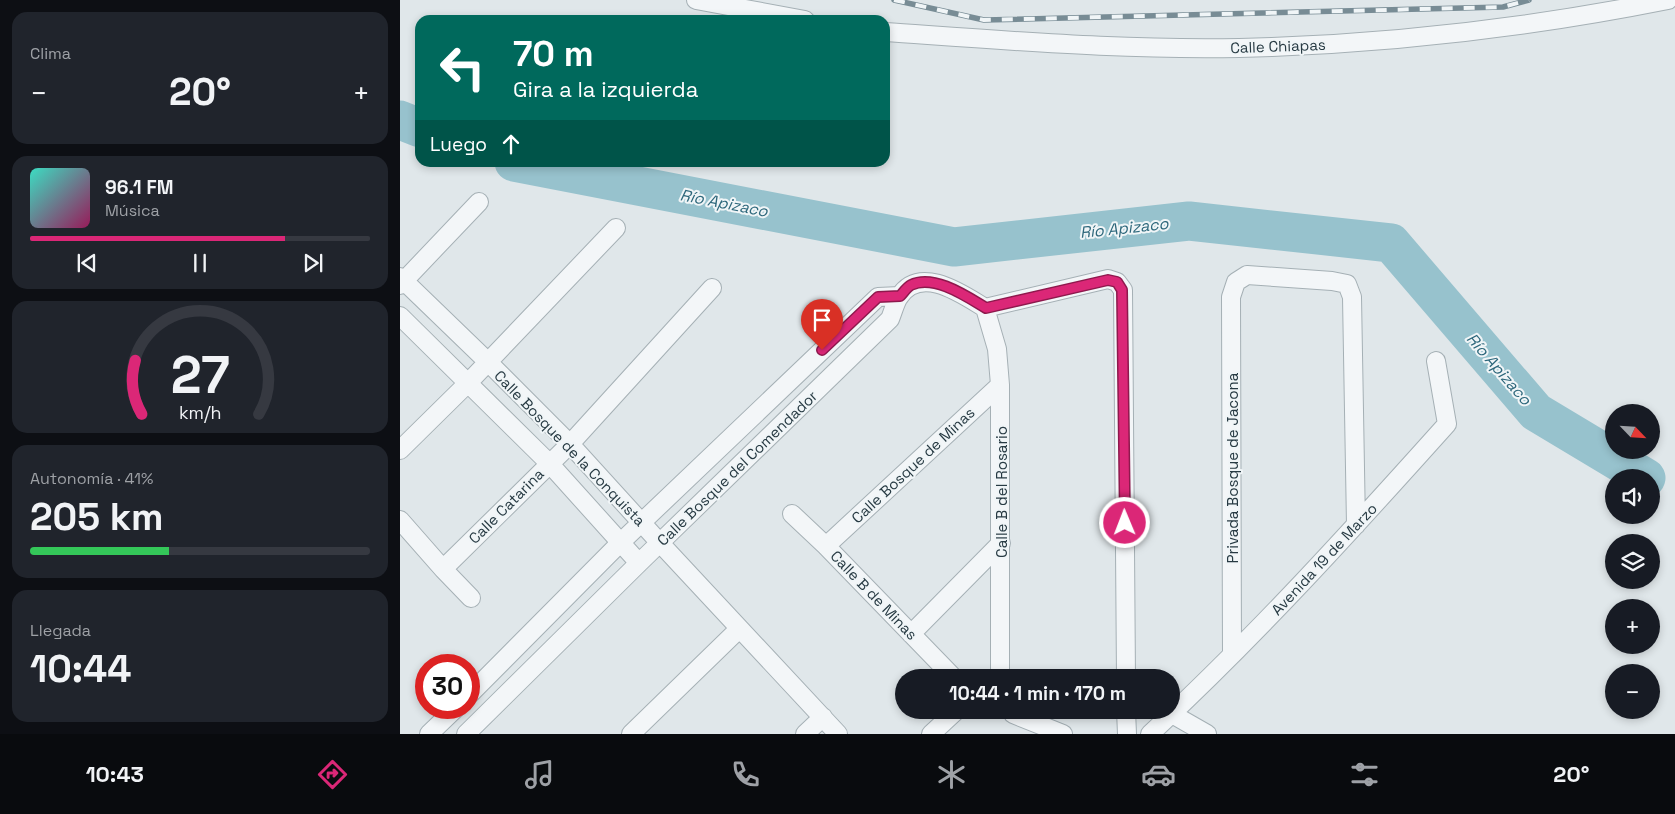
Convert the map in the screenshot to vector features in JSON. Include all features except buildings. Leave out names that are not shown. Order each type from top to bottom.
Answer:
[{"type":"street","points":[[696,0],[778,15]]},
{"type":"street","name":"Calle Chiapas","points":[[890,32],[1158,48],[1271,47],[1427,36],[1523,24],[1668,0]]},
{"type":"street","points":[[401,281],[479,202]]},
{"type":"street","points":[[400,450],[467,384],[616,228]]},
{"type":"street","name":"Privada Bosque de Jacona","points":[[1232,655],[1231,297],[1236,282],[1247,275],[1332,281],[1347,284],[1352,298],[1356,525]]},
{"type":"street","points":[[900,296],[911,285],[930,282],[950,287],[986,308],[1108,280],[1117,282],[1122,290],[1126,669]]},
{"type":"street","name":"Calle Bosque de la Conquista","points":[[401,281],[488,362],[570,444],[838,734]]},
{"type":"street","name":"Calle Catarina","points":[[443,570],[570,444],[712,288]]},
{"type":"street","name":"Calle Bosque del Comendador","points":[[466,734],[890,319],[900,296],[878,297],[620,543],[480,684]]},
{"type":"street","name":"Calle B del Rosario","points":[[986,308],[997,349],[1000,385],[1000,669]]},
{"type":"street","name":"Calle Bosque de la Conquista","points":[[400,316],[549,463],[639,563]]},
{"type":"street","name":"Avenida 19 de Marzo","points":[[1180,706],[1232,655],[1356,525],[1447,424],[1436,361]]},
{"type":"street","name":"Calle Bosque de Minas","points":[[826,546],[1000,385]]},
{"type":"street","name":"Calle B de Minas","points":[[792,514],[826,546],[945,669]]},
{"type":"street","points":[[400,520],[443,570],[471,598]]},
{"type":"street","points":[[911,634],[1001,543]]},
{"type":"street","points":[[632,734],[739,629]]},
{"type":"street","points":[[805,734],[823,717]]},
{"type":"street","points":[[430,734],[445,719]]},
{"type":"street","points":[[931,734],[947,719]]},
{"type":"street","points":[[1021,719],[1041,734]]},
{"type":"street","points":[[1028,719],[1063,734]]},
{"type":"street","points":[[1126,719],[1127,734]]},
{"type":"street","name":"Avenida 19 de Marzo","points":[[1150,734],[1166,719]]},
{"type":"street","points":[[1180,719],[1207,734]]},
{"type":"waterway","name":"Río Apizaco","points":[[400,120],[415,126]]},
{"type":"waterway","name":"Río Apizaco","points":[[540,167],[954,247],[1189,221],[1391,243],[1536,412],[1631,469]]},
{"type":"railway","points":[[894,0],[984,20],[1503,7],[1529,0]]},
{"type":"route","points":[[822,350],[878,297],[900,296],[911,285],[930,282],[950,287],[986,308],[1108,280],[1117,282],[1122,290],[1125,523]]}]
